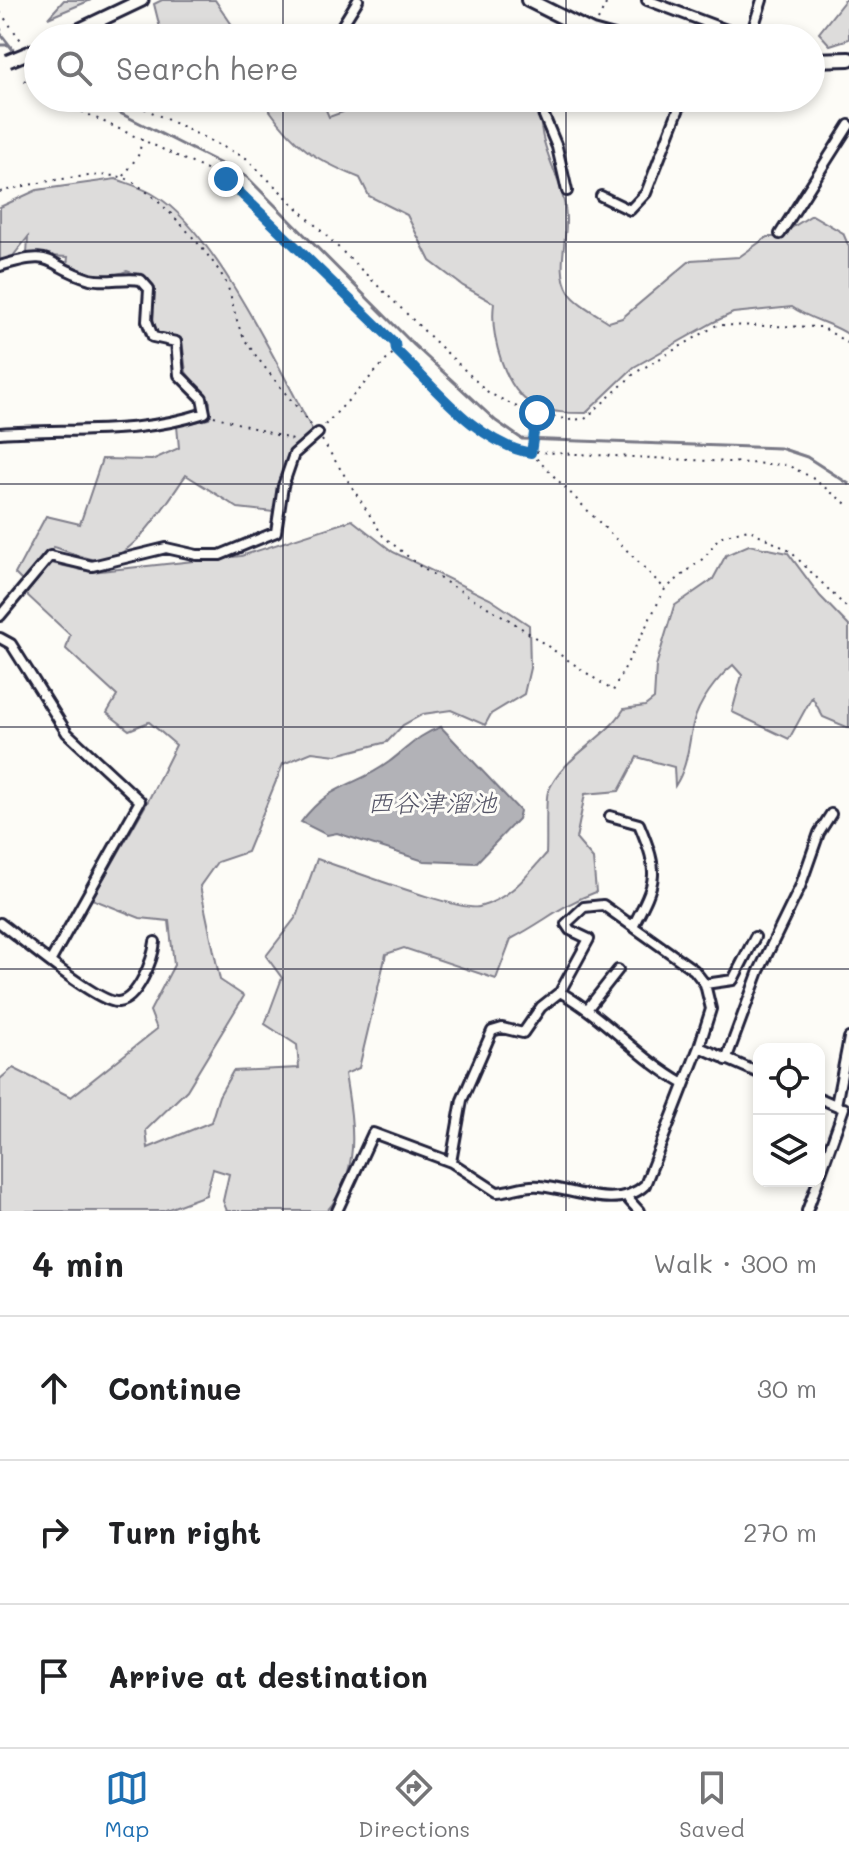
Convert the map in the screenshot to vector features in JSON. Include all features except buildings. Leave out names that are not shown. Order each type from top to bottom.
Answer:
[{"type":"main road","points":[[528,0],[571,24]]},
{"type":"main road","points":[[825,60],[849,59]]},
{"type":"street","points":[[91,24],[142,0]]},
{"type":"street","points":[[343,24],[358,0]]},
{"type":"street","points":[[647,0],[711,24]]},
{"type":"street","points":[[754,24],[762,0]]},
{"type":"street","points":[[4,62],[24,54]]},
{"type":"street","points":[[542,112],[557,147],[567,191]]},
{"type":"street","points":[[601,196],[630,210],[646,193],[678,112]]},
{"type":"street","points":[[780,234],[849,125]]},
{"type":"street","points":[[0,266],[29,257],[49,258],[93,280],[141,280],[149,289],[147,321],[153,337],[176,342],[179,375],[202,398],[205,413],[169,424],[119,431],[0,433]]},
{"type":"street","points":[[0,616],[50,556],[92,566],[166,548],[197,555],[220,555],[276,532],[294,454],[318,433]]},
{"type":"street","points":[[0,638],[11,644],[67,733],[140,801],[50,962]]},
{"type":"street","points":[[726,1060],[759,971],[800,887],[819,833],[831,814]]},
{"type":"street","points":[[610,816],[639,824],[655,874],[655,883],[633,926]]},
{"type":"street","points":[[337,1211],[373,1133],[451,1162],[497,1192],[536,1185],[617,1204],[629,1200],[645,1185],[699,1047],[711,1009],[705,984],[694,970],[603,905],[584,907],[566,924],[570,930],[589,939],[560,992],[541,1007],[523,1033],[502,1028],[492,1031],[462,1100],[451,1162]]},
{"type":"street","points":[[0,923],[50,962],[110,1001],[120,1003],[132,995],[153,955],[155,942]]},
{"type":"street","points":[[705,984],[733,980],[755,937]]},
{"type":"street","points":[[588,1008],[618,970]]},
{"type":"street","points":[[560,992],[588,1008],[653,1067],[684,1084]]},
{"type":"street","points":[[825,1159],[843,1107],[849,1038]]},
{"type":"street","points":[[699,1047],[753,1071]]},
{"type":"street","points":[[807,1211],[815,1187]]},
{"type":"street","points":[[629,1200],[639,1211]]},
{"type":"path","points":[[596,24],[608,0]]},
{"type":"path","points":[[0,12],[8,26],[0,30]]},
{"type":"path","points":[[83,112],[240,189],[395,343],[396,350],[472,423],[500,442],[531,451],[787,465],[811,477],[849,506]]},
{"type":"path","points":[[152,112],[246,158],[489,393],[521,409],[569,420],[585,419],[635,373],[717,325],[822,327],[849,344]]},
{"type":"path","points":[[123,177],[139,154],[142,139]]},
{"type":"path","points":[[0,192],[38,181],[123,177],[189,230],[226,284],[232,316],[247,343],[318,433],[383,536],[422,568],[511,621],[613,691],[665,589],[705,557],[719,537],[748,529],[790,551],[849,610]]},
{"type":"path","points":[[205,413],[294,441],[318,433],[396,350]]},
{"type":"path","points":[[531,451],[537,413]]},
{"type":"path","points":[[531,451],[665,589]]},
{"type":"shaded area","points":[[64,0],[91,0],[48,18]]},
{"type":"shaded area","points":[[162,0],[215,0],[231,24],[159,24],[154,4]]},
{"type":"shaded area","points":[[845,0],[849,0],[849,39],[830,45],[825,40],[825,25]]},
{"type":"shaded area","points":[[271,112],[327,112],[329,117],[343,112],[540,112],[545,146],[564,202],[563,275],[569,292],[582,305],[609,322],[622,318],[691,260],[739,257],[767,237],[777,237],[812,215],[843,233],[849,247],[849,335],[792,307],[733,313],[634,367],[586,413],[560,412],[535,406],[515,388],[501,361],[494,330],[494,303],[463,286],[430,261],[407,215],[369,196],[360,178],[308,151]]},
{"type":"shaded area","points":[[116,179],[156,196],[178,213],[200,238],[244,303],[313,431],[290,454],[273,512],[238,508],[186,475],[148,528],[122,552],[110,559],[97,560],[54,547],[22,581],[15,574],[46,516],[80,524],[102,459],[152,460],[179,448],[177,426],[209,419],[210,402],[186,372],[182,340],[158,333],[148,278],[127,271],[97,275],[67,266],[68,257],[27,255],[28,237],[13,256],[0,264],[0,207],[37,190]]},
{"type":"shaded area","points":[[352,520],[393,552],[490,599],[529,625],[530,668],[524,694],[491,714],[485,725],[451,710],[423,714],[403,725],[387,742],[336,755],[312,752],[283,764],[247,852],[217,862],[200,886],[220,980],[244,996],[187,1090],[146,1130],[148,1148],[211,1122],[219,1096],[233,1071],[299,1068],[297,1045],[265,1024],[282,978],[266,956],[296,917],[317,859],[468,907],[490,903],[508,893],[524,878],[546,854],[547,796],[555,779],[624,709],[645,706],[654,699],[656,666],[674,606],[713,579],[726,555],[749,545],[788,553],[820,596],[849,626],[849,728],[823,717],[812,697],[789,739],[732,712],[742,675],[733,665],[714,684],[699,707],[685,763],[675,786],[674,767],[637,757],[619,791],[585,794],[576,839],[593,859],[596,892],[511,939],[496,979],[404,948],[386,954],[359,1068],[345,1074],[352,1129],[350,1163],[346,1179],[327,1211],[227,1211],[223,1201],[229,1174],[213,1169],[206,1195],[163,1211],[0,1211],[0,1079],[13,1068],[71,1097],[157,1029],[150,1011],[174,965],[169,921],[140,918],[92,899],[176,745],[149,722],[129,730],[107,713],[117,696],[66,649],[70,635],[26,594],[51,563],[91,572],[241,556]]},
{"type":"water","name":"西谷津溜池","points":[[441,727],[520,811],[518,819],[476,863],[424,861],[337,833],[327,835],[301,822],[322,799],[376,770],[420,737]]},
{"type":"waterway","points":[[0,33],[17,55]]},
{"type":"waterway","points":[[0,45],[9,45]]},
{"type":"waterway","points":[[118,112],[247,177],[414,345],[496,421],[522,439],[780,448],[807,457],[849,484]]},
{"type":"route","points":[[226,179],[240,189],[395,343],[396,350],[472,423],[500,442],[531,453],[537,413]]}]
